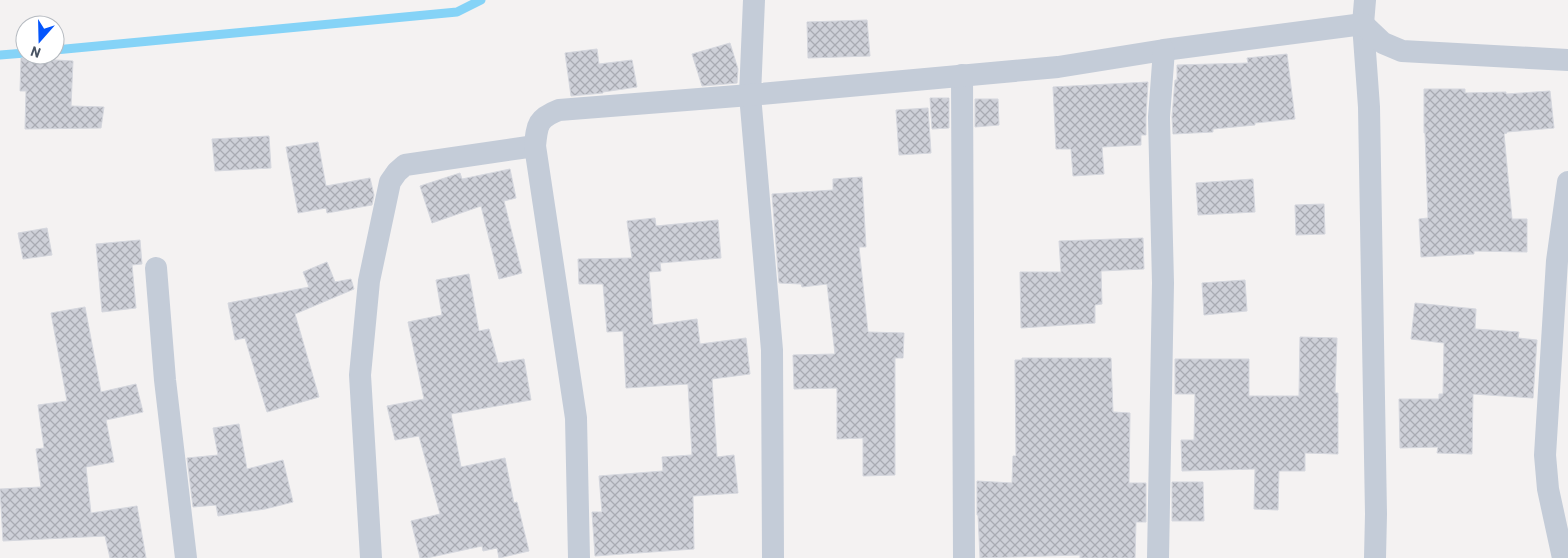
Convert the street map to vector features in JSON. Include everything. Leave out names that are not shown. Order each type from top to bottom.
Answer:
[{"type":"street","points":[[754,0],[750,95],[772,350],[773,558]]},
{"type":"street","points":[[1365,0],[1363,24],[1369,117],[1376,514],[1375,558]]},
{"type":"street","points":[[579,558],[576,418],[535,146],[536,132],[540,120],[559,110],[1058,67],[1164,50],[1363,24]]},
{"type":"street","points":[[1363,24],[1383,43],[1402,51],[1568,60]]},
{"type":"street","points":[[1158,558],[1163,284],[1159,117],[1164,50]]},
{"type":"street","points":[[962,75],[964,558]]},
{"type":"street","points":[[371,558],[360,375],[369,280],[390,182],[397,172],[405,166],[535,146]]},
{"type":"street","points":[[1563,558],[1548,489],[1545,455],[1557,261],[1568,182]]},
{"type":"street","points":[[156,268],[165,380],[186,558]]},
{"type":"building","points":[[867,20],[870,56],[808,58],[807,22]]},
{"type":"building","points":[[730,43],[738,69],[737,83],[702,86],[692,54]]},
{"type":"building","points":[[597,49],[599,64],[632,60],[637,87],[571,96],[565,53]]},
{"type":"building","points":[[1287,54],[1295,119],[1213,129],[1213,132],[1173,134],[1172,117],[1177,65],[1248,63],[1247,58]]},
{"type":"building","points":[[65,61],[73,61],[71,106],[104,107],[101,128],[25,129],[26,91],[20,91],[21,65],[65,65]]},
{"type":"building","points":[[1148,82],[1146,135],[1141,135],[1141,145],[1102,147],[1104,174],[1073,176],[1071,149],[1056,149],[1053,87]]},
{"type":"building","points":[[1424,89],[1465,89],[1465,93],[1506,92],[1506,94],[1550,91],[1554,128],[1507,132],[1504,134],[1512,219],[1527,219],[1527,252],[1474,251],[1474,254],[1421,257],[1419,219],[1428,218]]},
{"type":"building","points":[[930,98],[949,98],[949,128],[932,129]]},
{"type":"building","points":[[975,99],[998,99],[999,125],[975,127]]},
{"type":"building","points":[[928,108],[931,153],[899,155],[896,110]]},
{"type":"building","points":[[269,136],[271,168],[215,171],[212,139]]},
{"type":"building","points":[[318,142],[326,186],[370,178],[374,195],[372,205],[327,213],[326,208],[298,213],[286,147]]},
{"type":"building","points":[[510,169],[516,198],[504,201],[522,273],[499,279],[481,206],[432,223],[420,186],[460,173],[462,179]]},
{"type":"building","points":[[862,177],[866,247],[859,247],[868,332],[904,333],[903,358],[895,358],[895,475],[863,476],[863,438],[837,439],[837,388],[794,389],[793,355],[835,354],[827,284],[802,287],[801,284],[779,283],[772,194],[833,190],[833,179]]},
{"type":"building","points":[[1253,179],[1255,212],[1198,215],[1196,183]]},
{"type":"building","points":[[1324,204],[1325,234],[1296,235],[1295,205]]},
{"type":"building","points":[[655,218],[656,226],[718,220],[721,258],[660,263],[661,271],[649,272],[653,325],[697,319],[700,344],[746,338],[750,374],[712,379],[717,457],[734,455],[738,493],[693,496],[694,549],[595,556],[592,512],[602,512],[599,476],[663,471],[662,457],[692,455],[688,384],[626,388],[623,331],[607,332],[603,284],[579,284],[578,259],[632,258],[627,221]]},
{"type":"building","points":[[47,228],[52,255],[23,259],[18,233]]},
{"type":"building","points":[[1143,238],[1144,269],[1101,271],[1102,304],[1095,305],[1095,323],[1021,328],[1020,272],[1061,272],[1059,241]]},
{"type":"building","points":[[140,240],[142,264],[132,265],[136,308],[102,312],[96,244]]},
{"type":"building","points":[[327,262],[335,282],[351,279],[354,289],[295,314],[319,397],[267,412],[245,338],[235,340],[228,303],[309,287],[303,272]]},
{"type":"building","points":[[469,274],[479,331],[489,329],[498,363],[524,359],[531,400],[451,414],[461,467],[505,458],[514,503],[517,502],[529,551],[499,558],[497,548],[483,551],[482,546],[420,558],[411,521],[440,514],[419,436],[395,440],[387,406],[424,399],[408,322],[442,315],[436,280]]},
{"type":"building","points":[[1245,280],[1247,311],[1204,315],[1202,283]]},
{"type":"building","points":[[1415,303],[1476,309],[1475,329],[1519,332],[1518,338],[1537,340],[1533,398],[1473,394],[1472,454],[1437,453],[1438,447],[1400,448],[1399,399],[1439,399],[1439,394],[1443,394],[1444,343],[1411,339]]},
{"type":"building","points":[[85,307],[101,392],[136,384],[143,412],[106,420],[114,462],[86,467],[91,513],[137,506],[146,558],[110,558],[105,536],[3,541],[0,489],[41,487],[36,449],[44,448],[38,405],[67,401],[51,313]]},
{"type":"building","points":[[1300,337],[1337,338],[1335,393],[1338,393],[1338,454],[1305,453],[1305,471],[1279,471],[1278,510],[1254,509],[1255,469],[1182,471],[1181,440],[1194,440],[1195,394],[1175,394],[1175,359],[1249,359],[1249,396],[1299,396]]},
{"type":"building","points":[[1022,358],[1111,358],[1113,412],[1130,413],[1129,483],[1146,483],[1146,522],[1136,522],[1135,558],[1080,558],[1080,555],[980,558],[977,481],[1012,483],[1013,456],[1016,456],[1015,360],[1022,360]]},
{"type":"building","points":[[239,424],[247,469],[283,460],[293,502],[265,509],[218,516],[216,505],[193,507],[187,458],[218,455],[213,428]]},
{"type":"building","points":[[1172,482],[1203,482],[1204,521],[1172,521]]},
{"type":"waterway","points":[[65,49],[457,12],[481,0]]},
{"type":"waterway","points":[[0,55],[15,54]]}]
